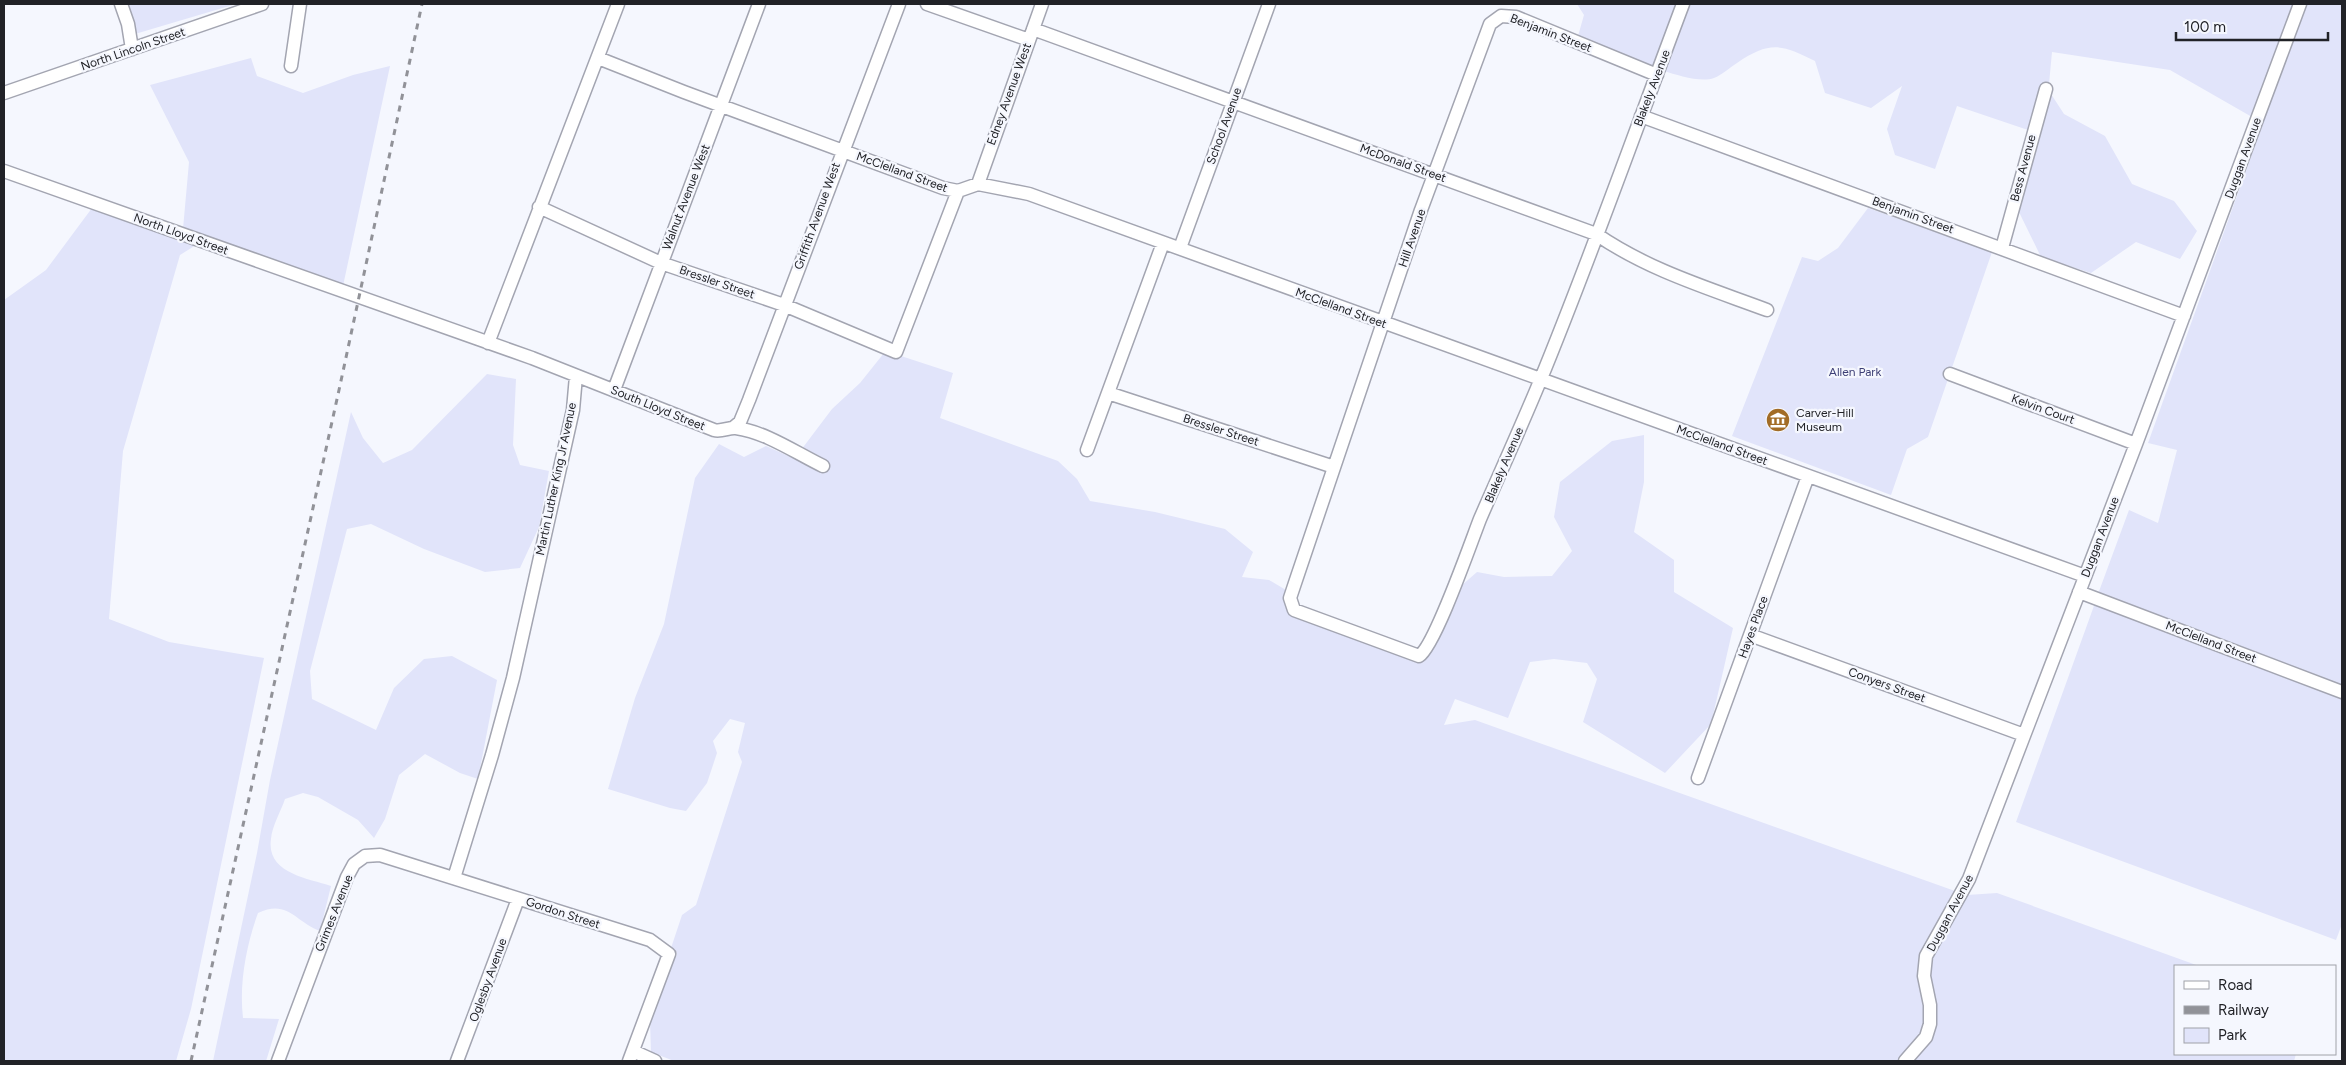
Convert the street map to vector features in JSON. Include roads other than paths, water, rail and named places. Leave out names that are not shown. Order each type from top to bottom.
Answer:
[{"type":"street","points":[[120,4],[128,24],[132,49]]},
{"type":"street","name":"North Lincoln Street","points":[[4,93],[262,4]]},
{"type":"street","points":[[291,66],[300,4]]},
{"type":"street","points":[[576,376],[488,343],[618,4]]},
{"type":"street","name":"Walnut Avenue West","points":[[614,390],[758,4]]},
{"type":"street","name":"Griffith Avenue West","points":[[734,427],[740,422],[746,407],[899,4]]},
{"type":"street","name":"McDonald Street","points":[[928,4],[1031,35],[1234,101],[1596,234],[1618,250],[1659,270],[1767,310]]},
{"type":"street","name":"Edney Avenue West","points":[[978,184],[1042,4]]},
{"type":"street","name":"School Avenue","points":[[1180,248],[1269,4]]},
{"type":"street","name":"Blakely Avenue","points":[[1334,467],[1292,590],[1290,598],[1292,606],[1298,612],[1418,656],[1425,649],[1446,606],[1540,380],[1684,4]]},
{"type":"street","name":"Duggan Avenue","points":[[1905,1061],[1926,1037],[1930,1024],[1930,1005],[1924,976],[1926,956],[1969,879],[2136,444],[2300,4]]},
{"type":"street","name":"Benjamin Street","points":[[1501,16],[1516,17],[1657,75]]},
{"type":"street","name":"Hill Avenue","points":[[1334,467],[1382,323],[1487,28],[1501,16]]},
{"type":"street","name":"McClelland Street","points":[[598,58],[934,185],[958,191],[978,184],[1029,194],[2085,576]]},
{"type":"street","name":"Bess Avenue","points":[[2002,248],[2046,89]]},
{"type":"street","name":"Benjamin Street","points":[[1641,116],[2184,316]]},
{"type":"street","name":"North Lloyd Street","points":[[4,171],[488,343]]},
{"type":"street","name":"Bressler Street","points":[[540,207],[661,263],[784,305],[896,352],[958,191]]},
{"type":"street","points":[[1087,450],[1163,243]]},
{"type":"street","name":"Kelvin Court","points":[[1950,374],[2136,444]]},
{"type":"street","name":"South Lloyd Street","points":[[576,376],[720,432],[734,427],[763,437],[823,466]]},
{"type":"street","name":"Martin Luther King Jr Avenue","points":[[454,878],[492,756],[513,678],[573,410],[576,376]]},
{"type":"street","name":"Bressler Street","points":[[1108,393],[1334,467]]},
{"type":"street","name":"Hayes Place","points":[[1698,778],[1808,476]]},
{"type":"street","name":"McClelland Street","points":[[2079,592],[2342,692]]},
{"type":"street","name":"Conyers Street","points":[[1750,635],[2024,735]]},
{"type":"street","name":"Grimes Avenue","points":[[278,1061],[347,877],[354,864],[365,856],[380,855],[454,878]]},
{"type":"street","name":"Gordon Street","points":[[454,878],[650,940],[669,954],[631,1056]]},
{"type":"street","name":"Oglesby Avenue","points":[[458,1061],[518,899]]},
{"type":"street","points":[[631,1056],[655,1061]]},
{"type":"railway","points":[[191,1061],[422,4]]},
{"type":"place","name":"Carver-Hill Museum","points":[[1778,420]]},
{"type":"park label","name":"Allen Park","points":[[1855,372]]}]
